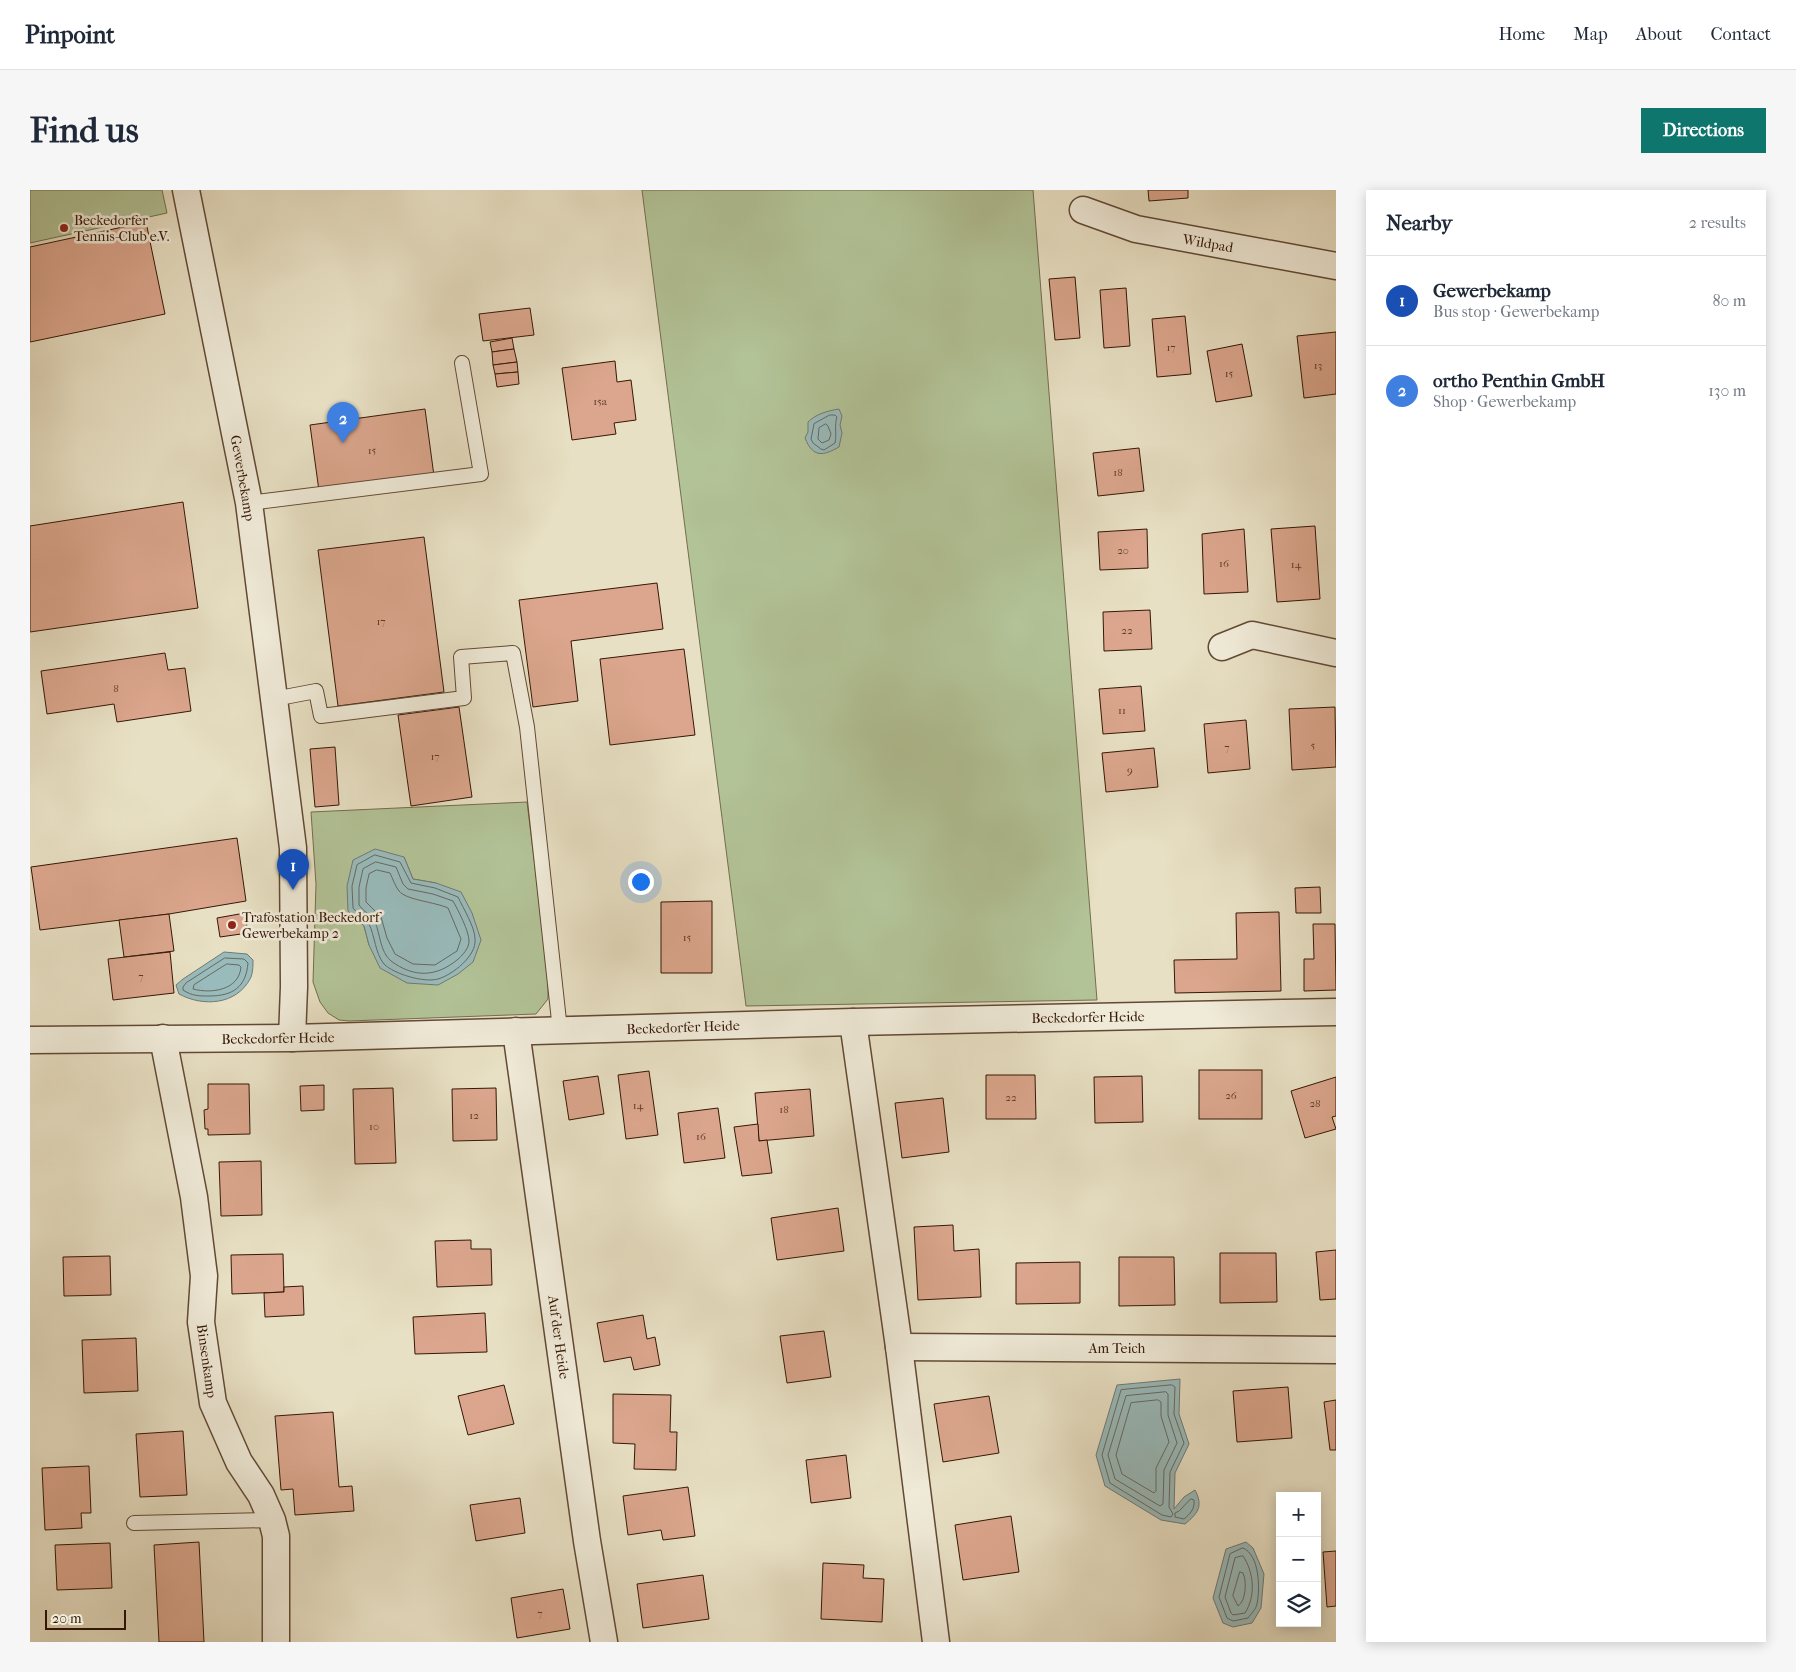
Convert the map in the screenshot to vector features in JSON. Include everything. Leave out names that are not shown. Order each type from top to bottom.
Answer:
[{"type":"street","name":"Gewerbekamp","points":[[186,190],[249,503],[293,848],[294,987],[292,1038]]},
{"type":"street","name":"Wildpad","points":[[1083,210],[1136,229],[1336,266]]},
{"type":"street","points":[[1222,647],[1252,635],[1336,653]]},
{"type":"street","name":"Beckedorfer Heide","points":[[30,1040],[292,1038],[853,1022],[1336,1012]]},
{"type":"street","points":[[853,1022],[936,1642]]},
{"type":"street","name":"Auf der Heide","points":[[516,1031],[587,1541],[604,1642]]},
{"type":"street","name":"Binsenkamp","points":[[163,1038],[198,1226],[204,1276],[201,1322],[213,1403],[239,1462],[261,1495],[272,1520],[276,1536],[276,1642]]},
{"type":"street","name":"Am Teich","points":[[898,1347],[1336,1350]]},
{"type":"lane","points":[[249,503],[481,474],[462,363]]},
{"type":"lane","points":[[274,699],[316,691],[321,716],[464,698],[461,657],[513,653],[527,727],[560,1030]]},
{"type":"lane","points":[[134,1523],[272,1520]]},
{"type":"green space","name":"Beckedorfer Tennis-Club e.V.","points":[[30,190],[162,190],[167,213],[30,243]]},
{"type":"green space","points":[[642,190],[1033,190],[1097,1000],[746,1006]]},
{"type":"green space","points":[[527,802],[548,973],[548,999],[536,1014],[349,1021],[339,1020],[328,1013],[320,1002],[313,982],[316,884],[311,812]],"holes":[[[404,857],[413,879],[436,883],[369,945],[364,926]]]},
{"type":"water","points":[[839,409],[842,416],[840,425],[842,433],[839,447],[828,452],[815,452],[811,449],[805,438],[808,432],[808,422],[822,413]]},
{"type":"water","points":[[375,849],[404,857],[413,879],[436,883],[461,892],[472,913],[481,940],[473,962],[458,974],[438,985],[407,983],[380,968],[369,945],[364,926],[348,911],[347,886],[353,860]]},
{"type":"water","points":[[224,952],[247,954],[253,960],[252,975],[244,988],[228,999],[208,1002],[198,1001],[179,994],[176,985]]},
{"type":"water","points":[[1180,1379],[1179,1414],[1189,1444],[1175,1473],[1174,1509],[1184,1497],[1195,1490],[1199,1501],[1198,1510],[1185,1524],[1161,1520],[1105,1486],[1096,1455],[1117,1385]]},
{"type":"water","points":[[1246,1542],[1253,1548],[1264,1574],[1261,1608],[1252,1623],[1233,1627],[1223,1623],[1213,1598],[1226,1549]]},
{"type":"building","points":[[1148,190],[1188,190],[1188,198],[1149,201]]},
{"type":"building","points":[[146,222],[165,314],[30,342],[30,247]]},
{"type":"building","points":[[1075,277],[1080,338],[1055,340],[1049,279]]},
{"type":"building","points":[[1126,288],[1130,346],[1104,348],[1100,290]]},
{"type":"building","points":[[530,308],[534,335],[483,341],[479,314]]},
{"type":"building","points":[[1185,316],[1191,374],[1157,377],[1152,319]]},
{"type":"building","points":[[1336,332],[1336,394],[1304,398],[1297,336]]},
{"type":"building","points":[[512,338],[514,349],[492,352],[490,342]]},
{"type":"building","points":[[1242,344],[1252,396],[1216,402],[1207,351]]},
{"type":"building","points":[[514,349],[517,362],[493,365],[492,352]]},
{"type":"building","points":[[615,361],[617,382],[631,380],[636,420],[614,423],[616,434],[572,440],[562,368]]},
{"type":"building","points":[[517,362],[518,372],[495,374],[493,365]]},
{"type":"building","points":[[518,372],[519,384],[497,387],[495,374]]},
{"type":"building","points":[[425,409],[434,476],[319,491],[310,425]]},
{"type":"building","points":[[1139,448],[1144,491],[1098,496],[1093,453]]},
{"type":"building","points":[[183,502],[198,608],[30,632],[30,526]]},
{"type":"building","points":[[1315,526],[1320,599],[1277,602],[1271,529]]},
{"type":"building","points":[[1147,529],[1148,568],[1100,570],[1098,532]]},
{"type":"building","points":[[1244,529],[1248,592],[1204,594],[1202,534]]},
{"type":"building","points":[[424,537],[444,692],[338,706],[318,550]]},
{"type":"building","points":[[657,583],[663,629],[571,641],[578,701],[533,707],[519,600]]},
{"type":"building","points":[[1150,610],[1152,649],[1104,651],[1103,612]]},
{"type":"building","points":[[684,649],[695,735],[610,745],[600,659]]},
{"type":"building","points":[[165,653],[168,670],[185,668],[191,711],[117,722],[114,704],[47,714],[41,671]]},
{"type":"building","points":[[1141,686],[1145,731],[1103,734],[1099,689]]},
{"type":"building","points":[[459,707],[472,797],[411,806],[398,715]]},
{"type":"building","points":[[1335,707],[1336,767],[1292,770],[1289,709]]},
{"type":"building","points":[[1246,720],[1250,769],[1208,773],[1204,724]]},
{"type":"building","points":[[335,747],[339,805],[315,807],[310,749]]},
{"type":"building","points":[[1154,748],[1158,787],[1106,792],[1102,753]]},
{"type":"building","points":[[237,838],[246,901],[169,914],[40,930],[31,867]]},
{"type":"building","points":[[1320,887],[1321,913],[1296,913],[1295,888]]},
{"type":"building","points":[[712,901],[712,973],[661,973],[661,902]]},
{"type":"building","points":[[1279,912],[1281,991],[1175,993],[1174,960],[1237,959],[1236,913]]},
{"type":"building","name":"Trafostation Beckedorf Gewerbekamp 2","points":[[245,913],[248,933],[220,937],[217,918]]},
{"type":"building","points":[[169,914],[174,951],[124,957],[119,920]]},
{"type":"building","points":[[1313,924],[1335,924],[1336,990],[1304,991],[1304,959],[1314,959]]},
{"type":"building","points":[[170,952],[174,993],[113,1000],[108,959]]},
{"type":"building","points":[[1199,1070],[1262,1070],[1262,1119],[1199,1119]]},
{"type":"building","points":[[649,1071],[658,1135],[626,1139],[618,1075]]},
{"type":"building","points":[[986,1075],[1035,1075],[1036,1119],[986,1119]]},
{"type":"building","points":[[598,1076],[604,1114],[569,1120],[563,1081]]},
{"type":"building","points":[[1142,1076],[1143,1122],[1095,1123],[1094,1077]]},
{"type":"building","points":[[1336,1077],[1336,1116],[1332,1117],[1336,1129],[1305,1138],[1291,1091]]},
{"type":"building","points":[[208,1084],[249,1084],[250,1134],[208,1135],[208,1129],[205,1129],[204,1110],[208,1109]]},
{"type":"building","points":[[324,1085],[324,1110],[301,1111],[300,1086]]},
{"type":"building","points":[[393,1088],[396,1163],[355,1164],[353,1089]]},
{"type":"building","points":[[496,1088],[497,1140],[453,1141],[452,1089]]},
{"type":"building","points":[[810,1089],[814,1136],[759,1141],[755,1093]]},
{"type":"building","points":[[943,1098],[949,1152],[902,1158],[895,1103]]},
{"type":"building","points":[[718,1108],[725,1158],[684,1163],[678,1113]]},
{"type":"building","points":[[758,1124],[759,1141],[767,1140],[772,1173],[742,1176],[734,1127]]},
{"type":"building","points":[[261,1161],[262,1215],[221,1216],[219,1162]]},
{"type":"building","points":[[838,1208],[844,1251],[777,1260],[771,1218]]},
{"type":"building","points":[[953,1225],[954,1251],[979,1249],[981,1297],[918,1300],[914,1227]]},
{"type":"building","points":[[471,1240],[471,1249],[491,1249],[492,1285],[437,1287],[435,1241]]},
{"type":"building","points":[[1336,1250],[1336,1299],[1320,1300],[1316,1252]]},
{"type":"building","points":[[1220,1253],[1276,1253],[1277,1302],[1220,1303]]},
{"type":"building","points":[[283,1254],[284,1292],[232,1294],[231,1255]]},
{"type":"building","points":[[110,1256],[111,1295],[64,1296],[63,1257]]},
{"type":"building","points":[[1119,1257],[1174,1257],[1175,1305],[1119,1306]]},
{"type":"building","points":[[1080,1262],[1080,1303],[1016,1304],[1016,1263]]},
{"type":"building","points":[[303,1286],[304,1315],[265,1317],[264,1293],[284,1292],[284,1287]]},
{"type":"building","points":[[485,1313],[487,1352],[415,1354],[413,1317]]},
{"type":"building","points":[[643,1315],[647,1339],[655,1337],[660,1365],[634,1370],[631,1357],[604,1362],[597,1323]]},
{"type":"building","points":[[824,1331],[831,1377],[787,1383],[780,1336]]},
{"type":"building","points":[[136,1338],[138,1391],[84,1393],[82,1340]]},
{"type":"building","points":[[504,1385],[514,1424],[468,1435],[458,1396]]},
{"type":"building","points":[[1288,1387],[1292,1438],[1237,1442],[1233,1391]]},
{"type":"building","points":[[613,1394],[671,1395],[670,1432],[677,1432],[676,1470],[634,1469],[635,1444],[613,1443]]},
{"type":"building","points":[[989,1396],[999,1453],[943,1462],[934,1404]]},
{"type":"building","points":[[1336,1400],[1336,1450],[1330,1450],[1324,1402]]},
{"type":"building","points":[[333,1412],[339,1487],[352,1486],[354,1511],[295,1515],[293,1489],[281,1490],[275,1416]]},
{"type":"building","points":[[183,1431],[187,1495],[140,1497],[136,1434]]},
{"type":"building","points":[[846,1455],[851,1498],[811,1503],[806,1460]]},
{"type":"building","points":[[89,1466],[91,1513],[81,1513],[82,1528],[45,1530],[42,1468]]},
{"type":"building","points":[[688,1487],[695,1536],[663,1540],[661,1530],[628,1535],[623,1496]]},
{"type":"building","points":[[520,1498],[525,1533],[476,1541],[470,1505]]},
{"type":"building","points":[[1011,1516],[1019,1572],[963,1580],[955,1525]]},
{"type":"building","points":[[199,1542],[204,1642],[159,1642],[154,1545]]},
{"type":"building","points":[[110,1543],[112,1588],[57,1590],[55,1545]]},
{"type":"building","points":[[1336,1551],[1336,1606],[1327,1607],[1323,1552]]},
{"type":"building","points":[[823,1563],[864,1565],[863,1578],[884,1579],[882,1622],[821,1619]]},
{"type":"building","points":[[703,1575],[709,1619],[643,1628],[637,1584]]},
{"type":"building","points":[[563,1589],[570,1629],[517,1638],[511,1598]]},
{"type":"place","name":"Beckedorfer Tennis-Club e.V.","points":[[64,228]]},
{"type":"place","name":"ortho Penthin GmbH","points":[[343,443]]},
{"type":"place","name":"Gewerbekamp","points":[[293,890]]},
{"type":"place","name":"Trafostation Beckedorf Gewerbekamp 2","points":[[232,925]]}]
